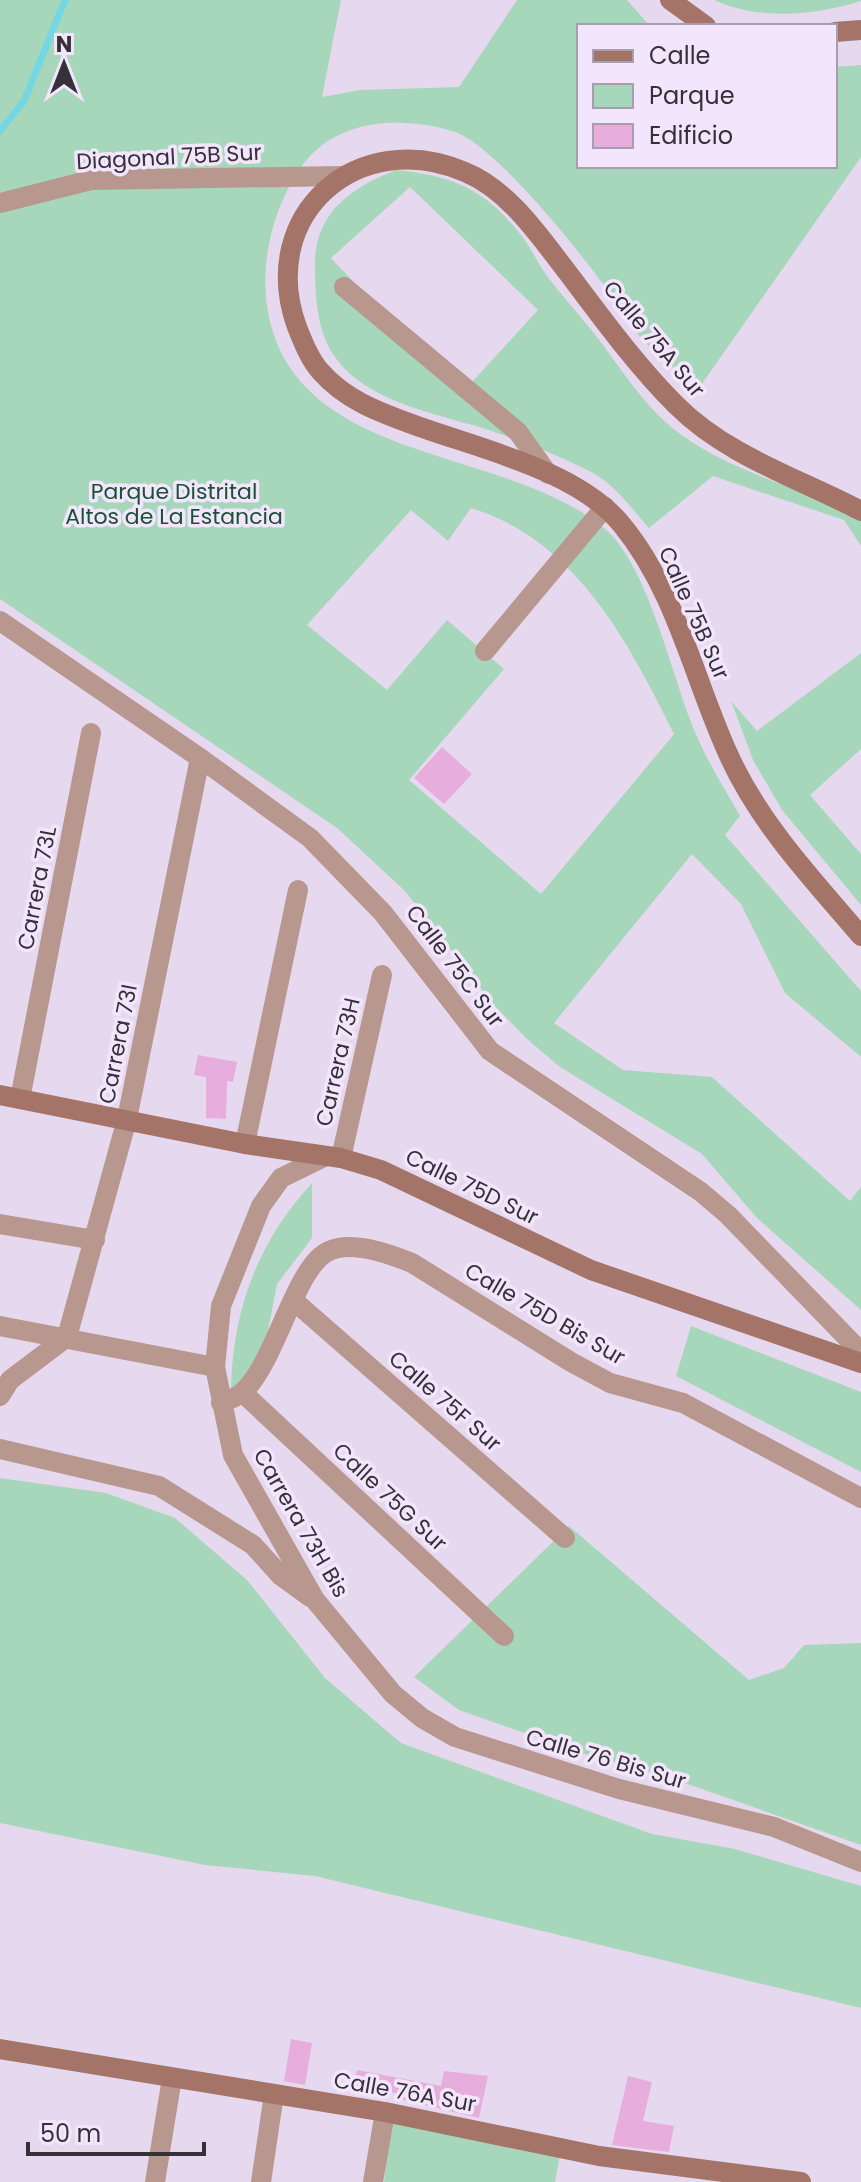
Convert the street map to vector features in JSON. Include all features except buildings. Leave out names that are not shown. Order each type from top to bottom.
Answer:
[{"type":"street","points":[[670,0],[703,24]]},
{"type":"street","points":[[837,32],[861,30]]},
{"type":"street","name":"Calle 75A Sur","points":[[342,176],[396,158],[441,162],[478,178],[504,198],[540,238],[656,383],[702,429],[742,453],[861,511]]},
{"type":"street","name":"Diagonal 75B Sur","points":[[0,203],[91,180],[342,176]]},
{"type":"street","name":"Calle 75B Sur","points":[[342,176],[320,193],[297,229],[289,285],[295,319],[320,371],[348,396],[382,413],[570,483],[605,507],[636,544],[662,588],[745,787],[789,851],[861,936]]},
{"type":"street","points":[[344,287],[518,432],[548,474]]},
{"type":"street","points":[[485,651],[605,507]]},
{"type":"street","name":"Calle 75C Sur","points":[[0,621],[200,758],[310,838],[383,913],[490,1051],[701,1192],[739,1226],[861,1352]]},
{"type":"street","name":"Carrera 73L","points":[[10,1097],[91,733]]},
{"type":"street","name":"Carrera 73I","points":[[67,1337],[127,1119],[200,758]]},
{"type":"street","points":[[245,1144],[298,890]]},
{"type":"street","name":"Carrera 73H","points":[[333,1157],[382,975]]},
{"type":"street","name":"Calle 75D Sur","points":[[10,1097],[245,1144],[333,1157],[411,1181],[557,1256],[617,1280],[861,1363]]},
{"type":"street","name":"Carrera 73H Bis","points":[[333,1157],[281,1178],[261,1206],[221,1306],[215,1367],[233,1455],[315,1600],[361,1660]]},
{"type":"street","points":[[0,1224],[95,1240]]},
{"type":"street","name":"Calle 75D Bis Sur","points":[[293,1300],[319,1257],[331,1249],[360,1249],[389,1254],[412,1263],[597,1376],[683,1403],[861,1498]]},
{"type":"street","points":[[221,1403],[243,1393],[276,1344],[293,1300]]},
{"type":"street","name":"Calle 75F Sur","points":[[293,1300],[565,1538]]},
{"type":"street","points":[[0,1326],[215,1367]]},
{"type":"street","points":[[0,1396],[10,1380],[67,1337]]},
{"type":"street","name":"Calle 75G Sur","points":[[243,1393],[504,1636]]},
{"type":"street","points":[[0,1449],[159,1486],[253,1545],[281,1576],[315,1600]]},
{"type":"street","name":"Calle 76 Bis Sur","points":[[361,1660],[422,1718],[475,1745],[619,1789],[774,1827],[861,1862]]},
{"type":"street","name":"Calle 76A Sur","points":[[0,2049],[385,2112],[599,2156],[801,2182]]},
{"type":"street","points":[[155,2182],[172,2078]]},
{"type":"street","points":[[261,2182],[274,2094]]},
{"type":"street","points":[[373,2182],[385,2112]]},
{"type":"green space","name":"Parque Distrital Altos de La Estancia","points":[[0,0],[341,0],[322,97],[360,90],[459,87],[517,0],[627,0],[648,24],[577,24],[577,168],[837,168],[837,67],[861,65],[861,157],[699,388],[639,335],[574,247],[512,176],[472,141],[444,129],[419,124],[380,123],[342,134],[317,149],[298,171],[278,212],[268,251],[266,292],[273,333],[281,351],[291,369],[319,400],[355,423],[395,441],[527,486],[568,504],[604,528],[620,545],[634,568],[658,624],[696,734],[740,816],[725,835],[861,991],[861,1057],[785,993],[741,904],[692,854],[554,1023],[623,1070],[712,1077],[850,1201],[861,1187],[861,1310],[757,1218],[702,1154],[560,1067],[527,1039],[493,1004],[405,891],[337,828],[0,599]],"holes":[[[471,508],[508,523],[541,544],[570,570],[618,631],[674,734],[541,894],[409,780],[504,669],[447,620],[387,690],[307,625],[411,510],[448,541]]]},
{"type":"green space","points":[[714,0],[861,1],[825,10],[788,14],[750,11]]},
{"type":"green space","points":[[396,170],[436,176],[483,197],[524,239],[552,283],[663,420],[720,458],[861,519],[861,546],[844,520],[713,476],[649,528],[616,491],[593,473],[505,436],[386,397],[349,373],[329,347],[320,324],[315,287],[317,245],[321,230],[339,204]],"holes":[[[410,187],[538,310],[472,382],[377,307],[331,258]]]},
{"type":"green space","points":[[861,653],[861,749],[810,795],[861,854],[861,905],[782,810],[753,760],[731,701],[757,731]]},
{"type":"green space","points":[[312,1183],[312,1238],[277,1284],[264,1352],[255,1374],[231,1388],[237,1331],[252,1278],[277,1229]]},
{"type":"green space","points":[[691,1326],[861,1392],[861,1472],[676,1376]]},
{"type":"green space","points":[[0,1478],[106,1493],[175,1518],[247,1580],[325,1678],[401,1743],[652,1834],[735,1849],[861,1886],[861,2008],[315,1876],[205,1865],[0,1823]]},
{"type":"green space","points":[[569,1526],[749,1680],[784,1668],[804,1645],[861,1643],[861,1845],[665,1776],[581,1753],[459,1710],[414,1677]]},
{"type":"green space","points":[[391,2122],[560,2155],[555,2182],[384,2182]]},
{"type":"waterway","points":[[0,131],[24,101],[65,0]]}]
